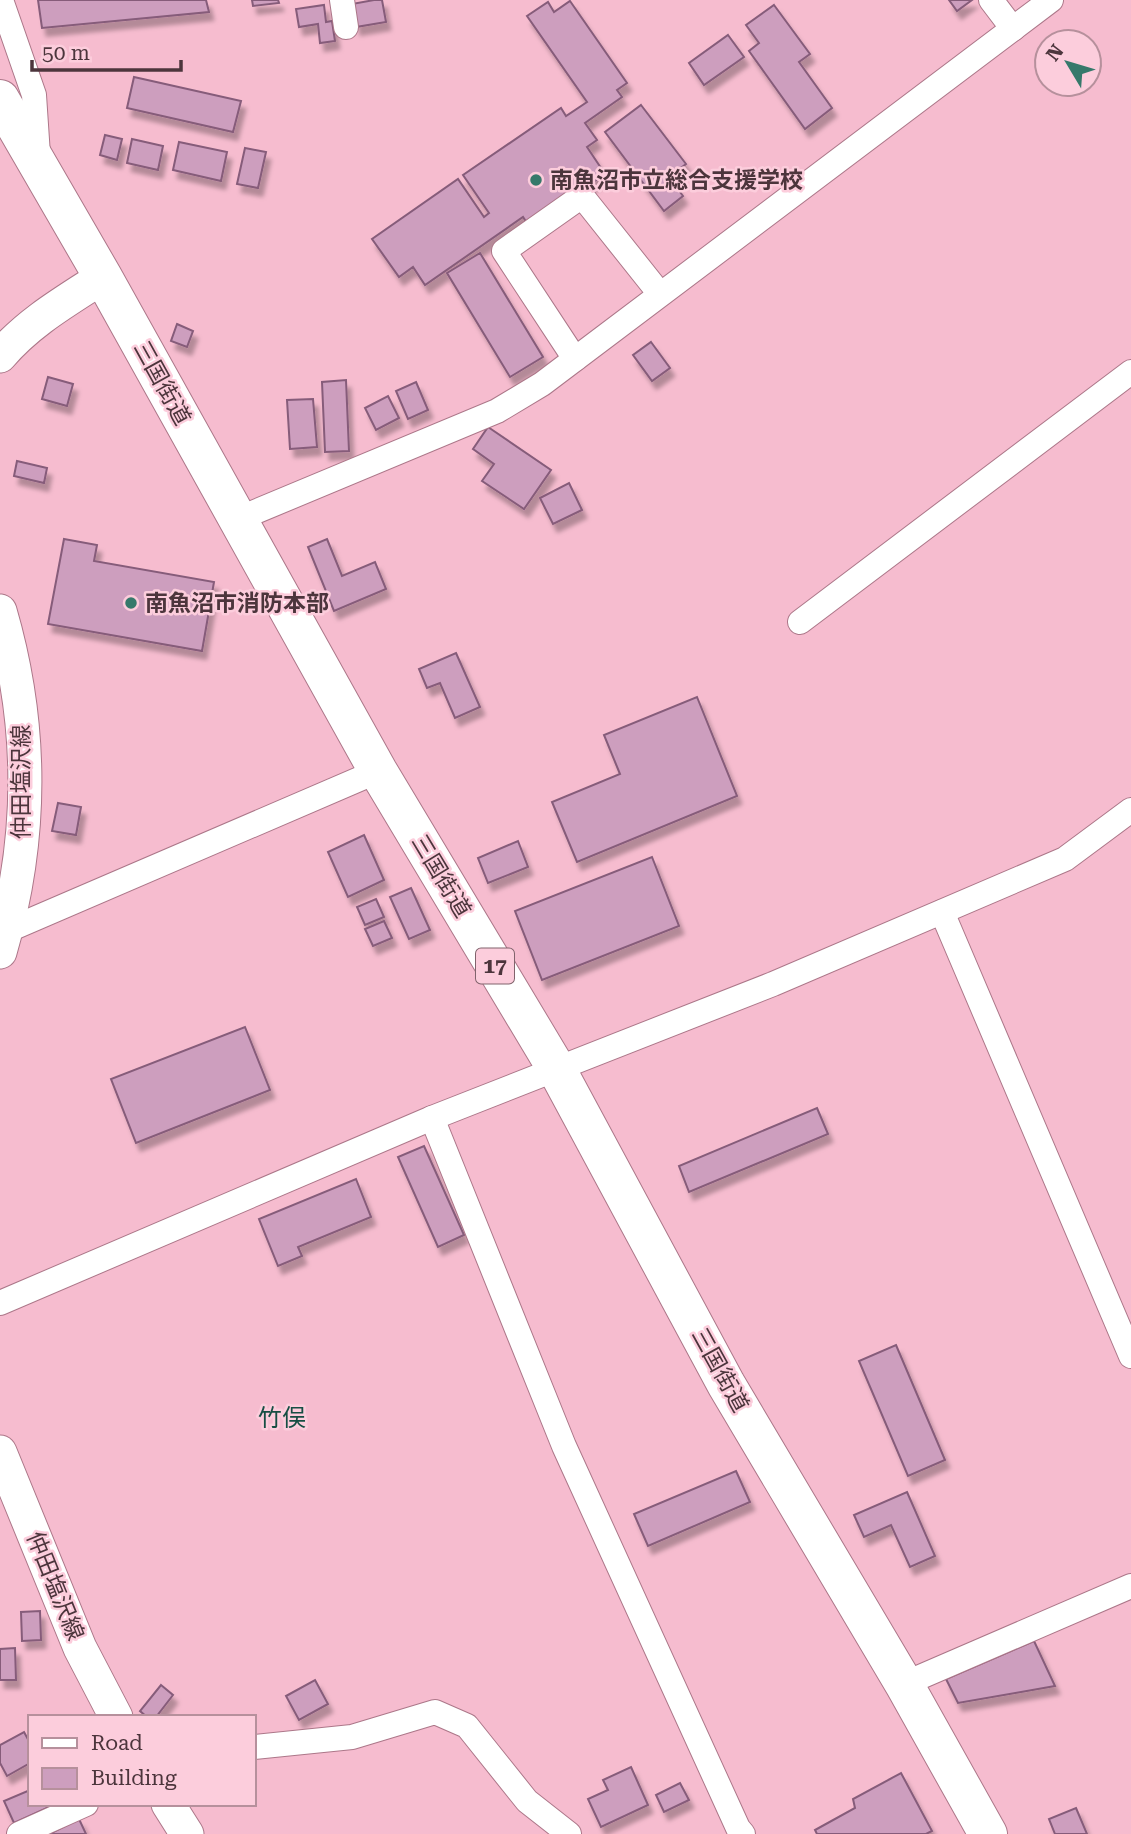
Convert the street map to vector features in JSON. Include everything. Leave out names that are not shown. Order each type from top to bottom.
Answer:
[{"type":"highway","name":"三国街道","points":[[0,99],[103,277],[378,771],[556,1069],[726,1384],[904,1684],[988,1834]]},
{"type":"main road","points":[[0,356],[37,320],[103,277]]},
{"type":"main road","name":"仲田塩沢線","points":[[0,611],[23,725],[26,784],[20,856],[3,941]]},
{"type":"main road","name":"仲田塩沢線","points":[[0,1452],[80,1648],[115,1715]]},
{"type":"main road","points":[[169,1806],[187,1834]]},
{"type":"street","points":[[1,0],[34,95],[38,166]]},
{"type":"street","points":[[342,0],[346,27]]},
{"type":"street","points":[[991,0],[1013,29]]},
{"type":"street","points":[[238,519],[497,411],[542,384],[1051,0]]},
{"type":"street","points":[[575,359],[504,251],[582,196],[660,295]]},
{"type":"street","points":[[800,622],[1131,372]]},
{"type":"street","points":[[3,941],[378,771]]},
{"type":"street","points":[[0,1303],[432,1118],[773,984],[1065,859],[1131,810]]},
{"type":"street","points":[[942,912],[1131,1356]]},
{"type":"street","points":[[432,1118],[564,1446],[736,1832]]},
{"type":"street","points":[[904,1684],[1131,1586]]},
{"type":"street","points":[[256,1747],[352,1737],[435,1712],[467,1726],[527,1801],[569,1834]]},
{"type":"street","points":[[19,1834],[82,1806]]},
{"type":"building","points":[[38,0],[206,0],[209,12],[42,28]]},
{"type":"building","points":[[252,0],[278,0],[279,3],[253,6]]},
{"type":"building","points":[[382,0],[386,22],[356,27],[352,4]]},
{"type":"building","points":[[949,0],[972,0],[957,11]]},
{"type":"building","points":[[570,1],[627,83],[617,90],[622,97],[585,123],[597,140],[587,147],[605,174],[529,226],[523,217],[425,285],[413,267],[399,277],[372,239],[458,179],[484,217],[489,213],[463,175],[561,108],[566,116],[587,102],[527,16],[548,2],[554,12]]},
{"type":"building","points":[[324,5],[326,22],[332,21],[335,41],[320,43],[318,24],[299,27],[296,9]]},
{"type":"building","points":[[774,5],[810,54],[799,62],[832,108],[805,129],[749,51],[759,43],[746,25]]},
{"type":"building","points":[[728,35],[744,57],[704,85],[689,63]]},
{"type":"building","points":[[134,77],[241,101],[233,132],[127,108]]},
{"type":"building","points":[[641,105],[686,164],[669,177],[683,196],[664,211],[605,132]]},
{"type":"building","points":[[105,135],[122,139],[117,160],[100,155]]},
{"type":"building","points":[[132,139],[163,146],[158,170],[127,163]]},
{"type":"building","points":[[179,142],[227,152],[221,181],[173,170]]},
{"type":"building","points":[[245,148],[266,152],[258,188],[237,184]]},
{"type":"building","points":[[480,253],[543,357],[510,377],[447,273]]},
{"type":"building","points":[[177,324],[193,331],[187,347],[171,341]]},
{"type":"building","points":[[651,342],[670,368],[652,381],[633,355]]},
{"type":"building","points":[[48,377],[73,384],[67,406],[42,399]]},
{"type":"building","points":[[346,380],[349,451],[325,452],[322,382]]},
{"type":"building","points":[[416,382],[428,410],[408,419],[396,391]]},
{"type":"building","points":[[388,396],[399,418],[376,430],[365,408]]},
{"type":"building","points":[[313,399],[317,447],[290,449],[287,400]]},
{"type":"building","points":[[488,427],[551,470],[524,509],[482,481],[494,464],[473,449]]},
{"type":"building","points":[[17,461],[47,468],[44,483],[14,476]]},
{"type":"building","points":[[569,483],[582,510],[553,524],[540,498]]},
{"type":"building","name":"南魚沼市消防本部","points":[[64,539],[97,545],[94,561],[214,582],[202,651],[48,624]]},
{"type":"building","points":[[327,539],[342,576],[375,562],[386,589],[334,611],[308,547]]},
{"type":"building","points":[[456,653],[480,707],[455,718],[440,683],[427,688],[419,669]]},
{"type":"building","points":[[697,697],[737,796],[577,862],[552,802],[620,774],[604,735]]},
{"type":"building","points":[[58,803],[81,807],[76,835],[52,831]]},
{"type":"building","points":[[364,835],[384,880],[348,897],[328,852]]},
{"type":"building","points":[[518,841],[528,867],[488,883],[478,858]]},
{"type":"building","points":[[652,857],[679,926],[542,980],[515,911]]},
{"type":"building","points":[[411,888],[430,930],[409,939],[390,897]]},
{"type":"building","points":[[376,899],[384,917],[365,925],[357,907]]},
{"type":"building","points":[[384,921],[392,938],[373,946],[365,929]]},
{"type":"building","points":[[245,1027],[270,1090],[136,1143],[111,1079]]},
{"type":"building","points":[[817,1108],[828,1134],[689,1192],[679,1166]]},
{"type":"building","points":[[424,1146],[464,1235],[438,1247],[398,1157]]},
{"type":"building","points":[[356,1179],[371,1217],[298,1247],[302,1256],[278,1266],[259,1219]]},
{"type":"building","points":[[896,1345],[945,1460],[908,1476],[859,1361]]},
{"type":"building","points":[[736,1471],[750,1502],[648,1546],[634,1514]]},
{"type":"building","points":[[907,1492],[935,1556],[910,1567],[891,1525],[864,1537],[854,1515]]},
{"type":"building","points":[[40,1611],[41,1640],[22,1641],[21,1612]]},
{"type":"building","points":[[1034,1641],[1055,1686],[958,1703],[946,1679]]},
{"type":"building","points":[[15,1648],[16,1680],[0,1680],[0,1649]]},
{"type":"building","points":[[315,1680],[328,1704],[299,1720],[286,1696]]},
{"type":"building","points":[[161,1685],[173,1695],[158,1715],[145,1715],[140,1711]]},
{"type":"building","points":[[24,1732],[28,1739],[28,1764],[7,1776],[0,1763],[0,1745]]},
{"type":"building","points":[[631,1767],[648,1805],[601,1827],[588,1799],[608,1790],[603,1780]]},
{"type":"building","points":[[901,1773],[932,1831],[926,1834],[817,1834],[815,1830],[855,1808],[853,1799]]},
{"type":"building","points":[[680,1783],[689,1800],[664,1812],[656,1795]]},
{"type":"building","points":[[28,1791],[28,1806],[47,1808],[14,1823],[4,1801]]},
{"type":"building","points":[[1076,1808],[1087,1834],[1055,1834],[1049,1819]]},
{"type":"building","points":[[79,1819],[86,1834],[51,1833]]},
{"type":"place","name":"南魚沼市立総合支援学校","points":[[536,180]]},
{"type":"place","name":"南魚沼市消防本部","points":[[131,603]]},
{"type":"district","name":"竹俣","points":[[282,1418]]}]
